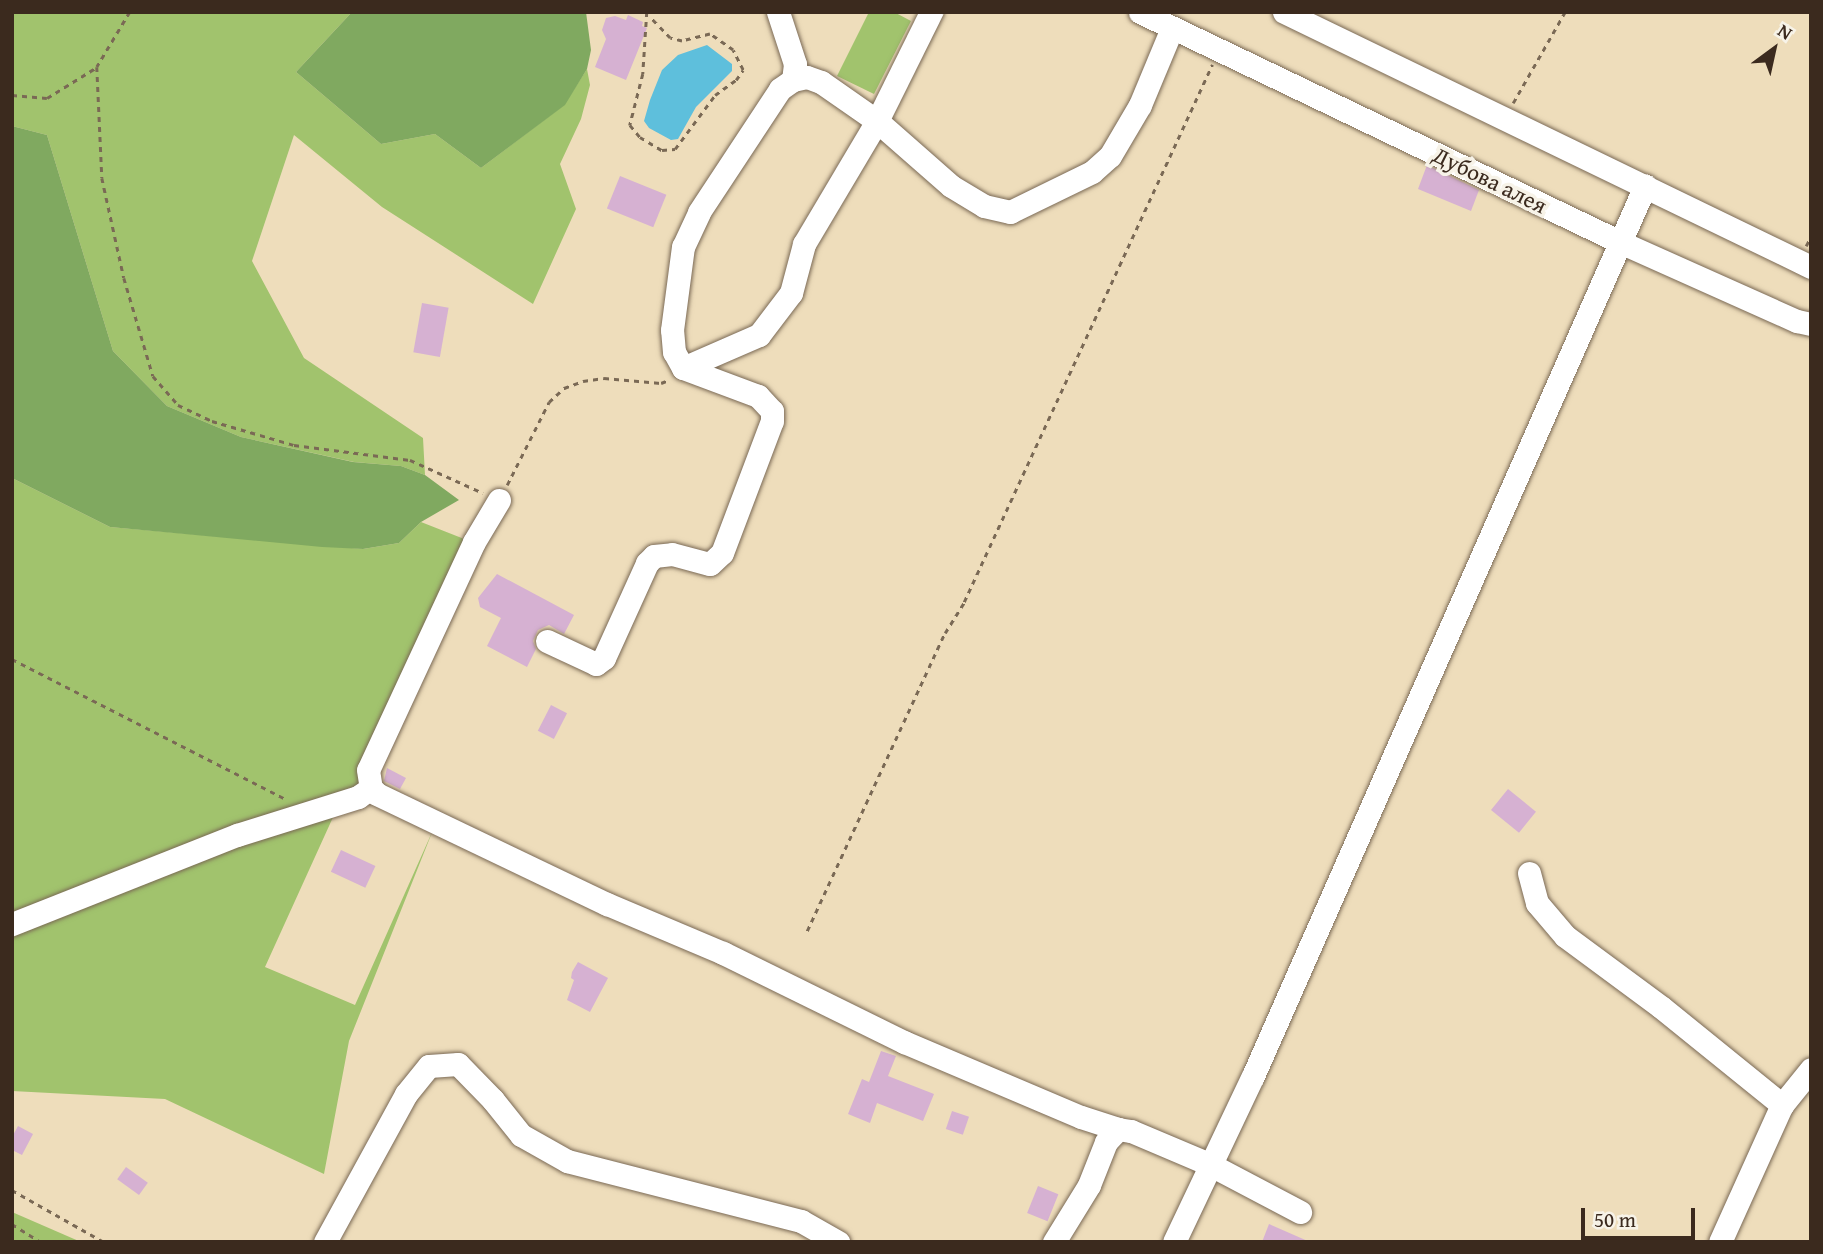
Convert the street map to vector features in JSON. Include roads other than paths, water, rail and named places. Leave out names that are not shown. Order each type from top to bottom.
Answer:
[{"type":"street","points":[[778,12],[794,64],[793,80]]},
{"type":"street","points":[[683,368],[759,335],[791,293],[804,244],[877,121],[931,12]]},
{"type":"street","name":"Дубова алея","points":[[1140,12],[1620,242],[1797,321],[1811,324]]},
{"type":"street","points":[[1284,12],[1811,267]]},
{"type":"street","points":[[547,641],[596,664],[604,658],[647,563],[654,556],[672,554],[710,564],[722,553],[772,421],[772,411],[758,396],[683,368],[674,352],[671,330],[683,247],[699,212],[726,168],[780,89],[793,80],[807,78],[821,82],[877,121],[951,186],[984,206],[1010,212],[1092,172],[1110,156],[1140,105],[1172,28]]},
{"type":"street","points":[[1174,1242],[1248,1087],[1645,186]]},
{"type":"street","points":[[499,500],[474,542],[368,770],[371,788],[377,794],[607,904],[723,953],[904,1042],[1069,1112],[1118,1129],[1131,1130],[1209,1164],[1300,1212]]},
{"type":"street","points":[[12,924],[237,835],[358,797],[371,788]]},
{"type":"street","points":[[1529,873],[1537,903],[1565,936],[1661,1007],[1782,1105]]},
{"type":"street","points":[[325,1242],[406,1094],[429,1066],[458,1064],[493,1100],[521,1135],[567,1161],[801,1221],[838,1242]]},
{"type":"street","points":[[1720,1242],[1782,1105],[1811,1069]]},
{"type":"street","points":[[1054,1242],[1089,1185],[1106,1142],[1118,1129]]},
{"type":"water","points":[[707,45],[732,64],[732,71],[696,107],[678,139],[671,140],[649,128],[644,121],[650,100],[662,70],[678,55]]}]
